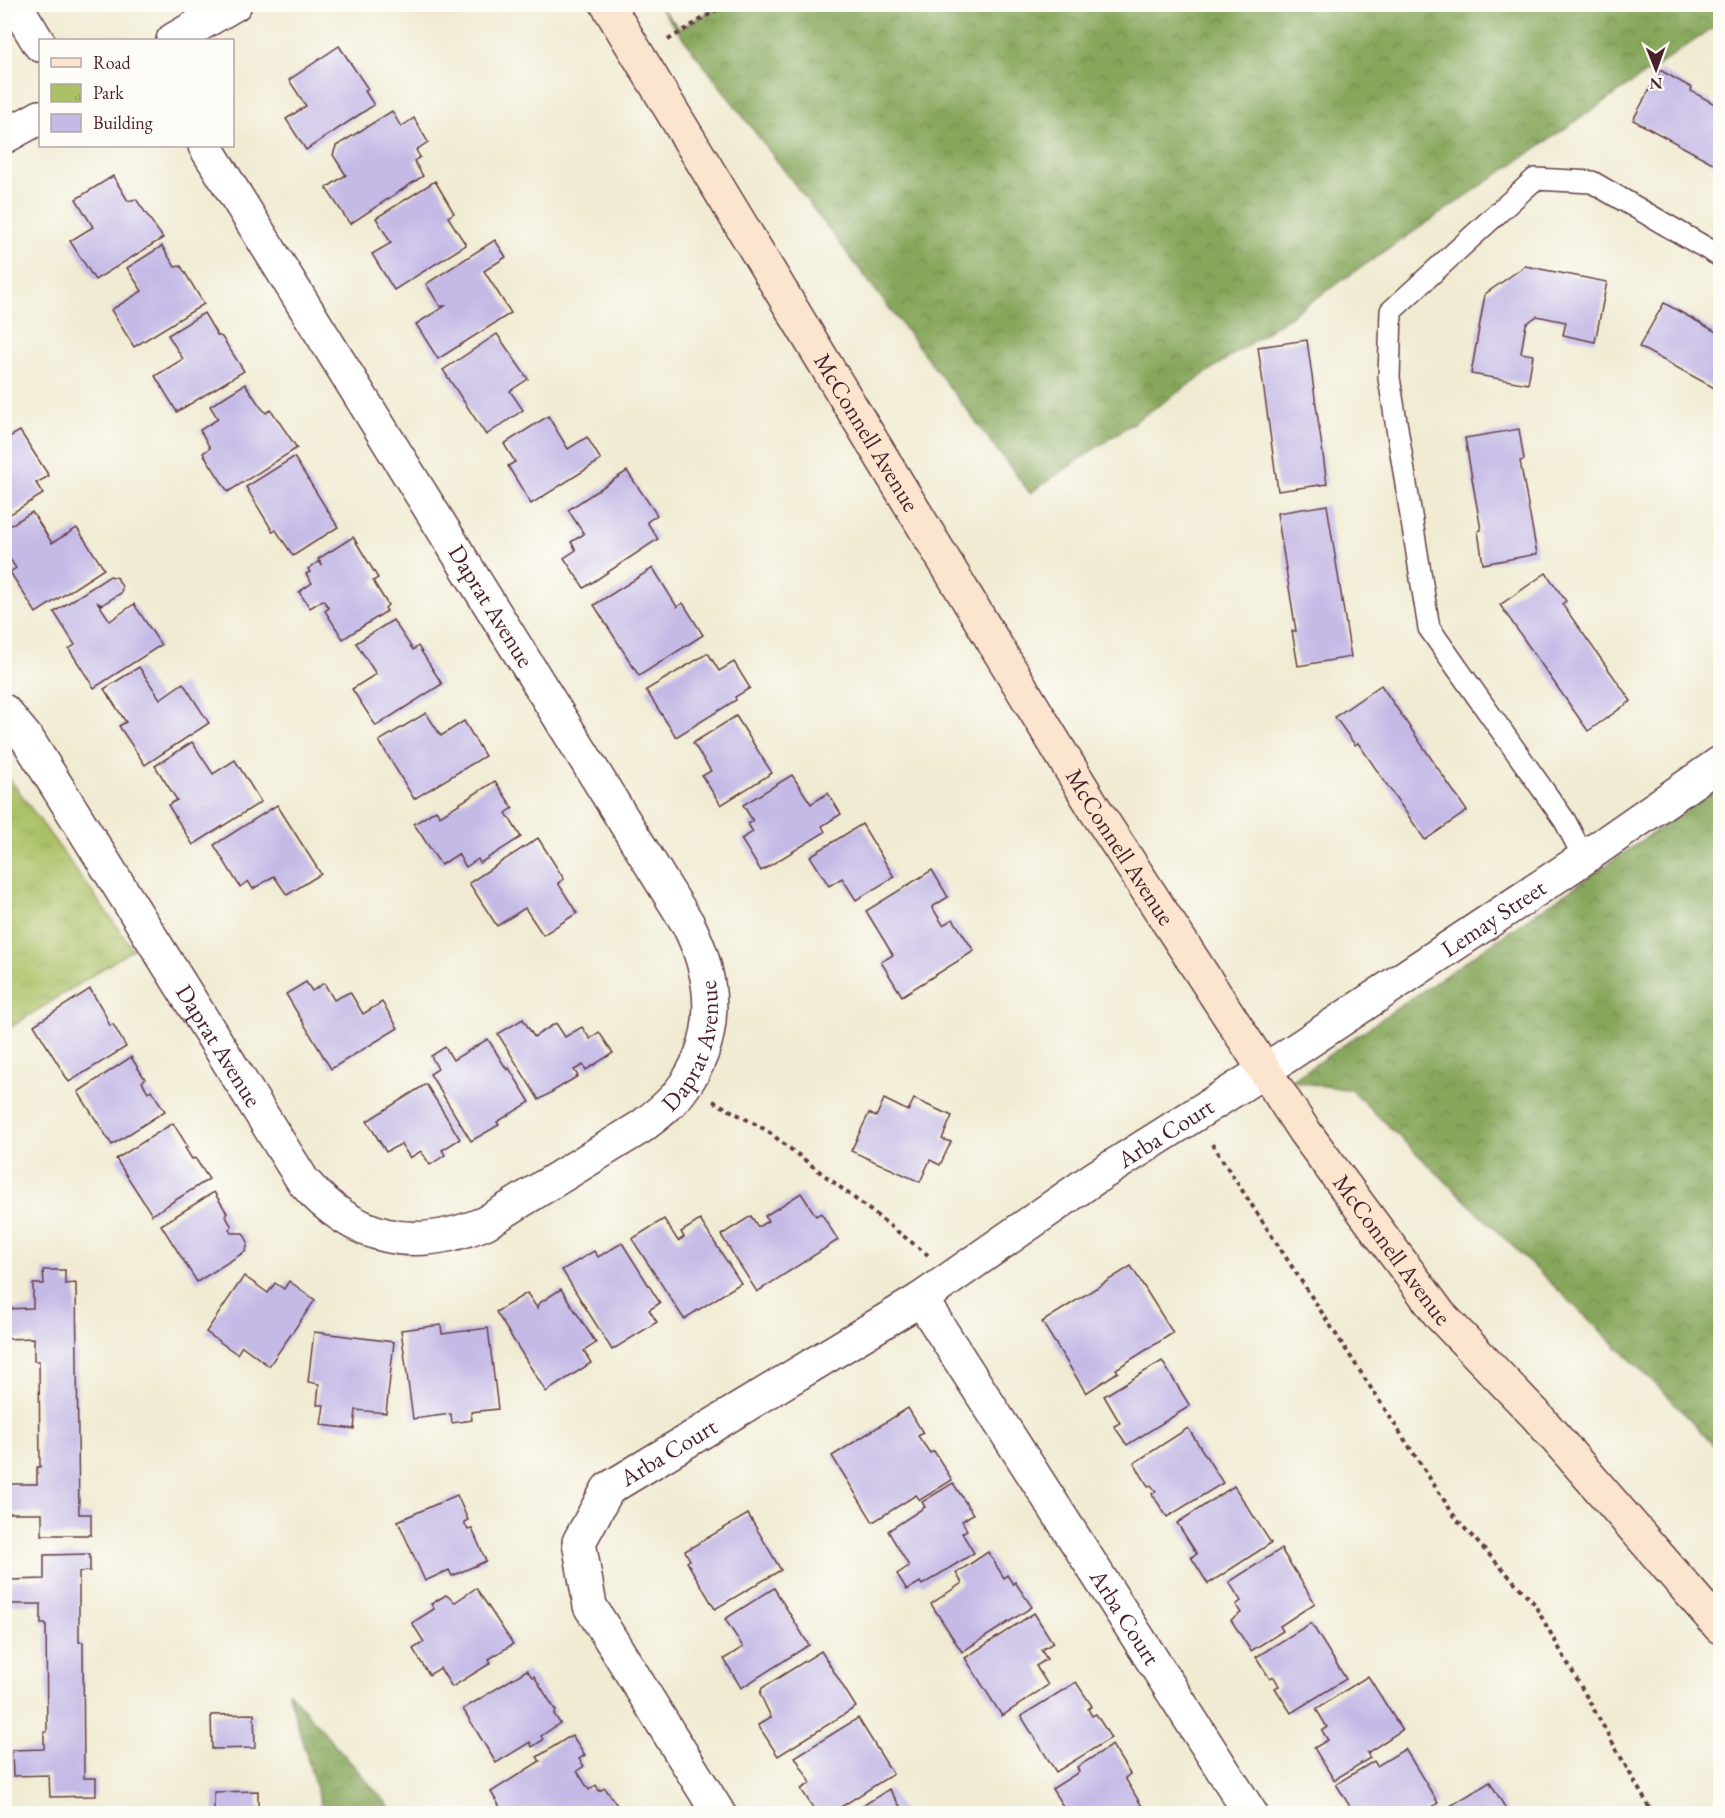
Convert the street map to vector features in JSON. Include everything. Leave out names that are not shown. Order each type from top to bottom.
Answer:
[{"type":"main road","name":"McConnell Avenue","points":[[607,4],[1096,811],[1304,1131],[1440,1315],[1535,1414],[1720,1627]]},
{"type":"street","points":[[15,4],[39,43]]},
{"type":"street","points":[[175,39],[235,4]]},
{"type":"street","points":[[4,137],[39,118]]},
{"type":"street","name":"Daprat Avenue","points":[[4,711],[28,740],[303,1181],[320,1200],[351,1222],[386,1235],[411,1239],[436,1238],[461,1233],[485,1223],[641,1127],[662,1111],[683,1086],[699,1059],[709,1023],[710,984],[700,947],[682,914],[206,147]]},
{"type":"street","name":"Lemay Street","points":[[1264,1071],[1584,858],[1720,763]]},
{"type":"street","name":"Arba Court","points":[[719,1814],[590,1606],[579,1542],[608,1489],[921,1299],[1093,1179],[1264,1071]]},
{"type":"street","name":"Arba Court","points":[[921,1299],[1251,1814]]},
{"type":"lane","points":[[1584,858],[1565,821],[1430,628],[1389,378],[1391,310],[1535,179],[1592,182],[1720,256]]},
{"type":"path","points":[[640,58],[726,4]]},
{"type":"path","points":[[683,1086],[766,1130],[955,1275]]},
{"type":"path","points":[[1193,1116],[1457,1520],[1533,1602],[1653,1814]]},
{"type":"green space","points":[[722,4],[1720,4],[1720,23],[1030,493],[658,5],[680,29]]},
{"type":"green space","points":[[4,771],[133,949],[5,1031],[4,1031]]},
{"type":"green space","points":[[1720,787],[1720,1452],[1671,1399],[1351,1090],[1291,1081]]},
{"type":"green space","points":[[288,1691],[388,1805],[392,1813],[323,1813]]},
{"type":"building","points":[[339,46],[368,89],[365,91],[374,105],[306,150],[286,119],[306,106],[289,80]]},
{"type":"building","points":[[1660,70],[1720,107],[1720,167],[1633,120]]},
{"type":"building","points":[[392,111],[401,127],[414,118],[428,142],[416,150],[420,157],[414,161],[423,176],[350,224],[326,188],[346,175],[333,155],[336,146]]},
{"type":"building","points":[[113,176],[128,201],[136,199],[163,238],[95,280],[70,241],[93,227],[76,199]]},
{"type":"building","points":[[435,181],[454,213],[448,217],[466,245],[394,290],[372,254],[391,243],[376,218]]},
{"type":"building","points":[[495,240],[506,257],[484,271],[511,313],[438,359],[416,324],[445,306],[440,306],[426,284]]},
{"type":"building","points":[[162,246],[175,267],[181,266],[204,304],[134,347],[111,310],[142,291],[127,268]]},
{"type":"building","points":[[1525,266],[1607,282],[1595,342],[1563,335],[1566,322],[1537,316],[1526,324],[1521,353],[1533,355],[1528,384],[1471,374],[1485,294]]},
{"type":"building","points":[[1664,303],[1720,334],[1720,391],[1639,347]]},
{"type":"building","points":[[204,313],[244,371],[177,412],[155,376],[183,359],[168,335]]},
{"type":"building","points":[[497,334],[528,379],[510,391],[523,410],[486,435],[443,370]]},
{"type":"building","points":[[1307,340],[1327,484],[1278,491],[1258,347]]},
{"type":"building","points":[[245,384],[266,413],[271,410],[297,448],[228,492],[203,453],[210,448],[200,430],[218,419],[210,406]]},
{"type":"building","points":[[548,416],[568,449],[587,437],[601,460],[531,504],[508,466],[515,462],[504,444]]},
{"type":"building","points":[[1519,429],[1524,460],[1520,461],[1537,554],[1483,564],[1478,531],[1481,530],[1465,438]]},
{"type":"building","points":[[20,431],[49,476],[36,483],[43,494],[4,518],[4,440]]},
{"type":"building","points":[[294,457],[338,527],[293,556],[276,530],[273,532],[246,487]]},
{"type":"building","points":[[627,471],[657,515],[647,522],[658,539],[584,588],[564,558],[576,550],[571,542],[584,534],[568,510]]},
{"type":"building","points":[[1327,505],[1351,657],[1298,666],[1292,631],[1296,631],[1277,513]]},
{"type":"building","points":[[32,512],[52,543],[77,528],[104,569],[36,613],[10,572],[16,568],[4,550],[4,529]]},
{"type":"building","points":[[353,537],[378,578],[373,581],[388,605],[385,608],[387,611],[343,639],[325,611],[329,608],[323,600],[310,608],[299,592],[312,583],[306,574],[310,572],[308,569],[318,562],[322,565],[318,559]]},
{"type":"building","points":[[653,568],[677,607],[683,603],[703,635],[639,676],[594,605]]},
{"type":"building","points":[[1546,573],[1566,601],[1562,604],[1631,701],[1588,731],[1500,605]]},
{"type":"building","points":[[110,576],[117,578],[122,587],[121,593],[102,605],[98,603],[110,621],[134,604],[161,645],[94,688],[69,649],[75,645],[54,612]]},
{"type":"building","points":[[393,620],[413,650],[418,646],[442,684],[376,726],[352,689],[376,674],[356,643]]},
{"type":"building","points":[[708,653],[719,671],[734,662],[750,688],[735,697],[736,700],[676,737],[646,690]]},
{"type":"building","points":[[139,667],[160,699],[183,683],[209,723],[145,765],[119,726],[126,722],[104,689]]},
{"type":"building","points":[[1381,685],[1467,811],[1425,840],[1358,743],[1355,745],[1335,717]]},
{"type":"building","points":[[426,713],[441,736],[464,721],[485,756],[414,799],[379,741]]},
{"type":"building","points":[[736,716],[772,773],[721,805],[702,776],[711,771],[693,743]]},
{"type":"building","points":[[192,742],[213,774],[235,760],[261,802],[193,845],[168,805],[177,800],[155,766]]},
{"type":"building","points":[[792,775],[811,804],[828,793],[841,814],[822,826],[825,832],[761,871],[741,839],[753,832],[748,824],[753,821],[743,805]]},
{"type":"building","points":[[495,781],[513,808],[506,813],[521,837],[480,863],[478,859],[466,867],[458,854],[441,865],[414,824],[436,810],[440,816]]},
{"type":"building","points":[[277,805],[321,874],[287,895],[274,876],[253,889],[248,881],[240,887],[214,845]]},
{"type":"building","points":[[862,824],[894,877],[856,900],[842,878],[829,886],[810,856]]},
{"type":"building","points":[[538,838],[564,879],[558,883],[577,913],[543,935],[525,908],[497,926],[469,883]]},
{"type":"building","points":[[932,870],[948,897],[932,907],[943,925],[953,919],[974,951],[902,996],[881,962],[893,955],[866,911]]},
{"type":"building","points":[[306,982],[312,991],[324,983],[334,1000],[350,992],[363,1014],[382,1002],[398,1028],[331,1069],[286,994]]},
{"type":"building","points":[[90,989],[110,1026],[113,1024],[126,1047],[69,1082],[34,1025]]},
{"type":"building","points":[[523,1019],[534,1037],[556,1023],[565,1037],[582,1027],[590,1039],[599,1032],[613,1053],[586,1070],[583,1065],[574,1070],[578,1076],[539,1100],[498,1034]]},
{"type":"building","points":[[488,1039],[530,1102],[497,1122],[499,1125],[471,1141],[430,1074],[438,1069],[431,1056],[445,1047],[453,1060]]},
{"type":"building","points":[[131,1057],[145,1079],[142,1082],[148,1092],[151,1090],[165,1111],[112,1145],[78,1092]]},
{"type":"building","points":[[426,1084],[460,1139],[442,1150],[445,1155],[430,1165],[421,1151],[410,1158],[401,1144],[386,1152],[367,1121]]},
{"type":"building","points":[[884,1099],[908,1111],[914,1099],[952,1116],[942,1139],[951,1142],[940,1165],[930,1160],[920,1182],[851,1151],[869,1113],[876,1117]]},
{"type":"building","points":[[173,1123],[188,1147],[185,1148],[192,1159],[195,1158],[209,1179],[152,1215],[116,1159]]},
{"type":"building","points":[[214,1192],[227,1213],[225,1215],[232,1227],[229,1229],[231,1233],[243,1233],[248,1242],[246,1251],[197,1282],[161,1225]]},
{"type":"building","points":[[801,1193],[816,1216],[821,1213],[838,1240],[757,1292],[721,1235],[751,1216],[758,1227],[768,1221],[765,1216]]},
{"type":"building","points":[[664,1219],[678,1241],[684,1237],[681,1232],[700,1220],[741,1283],[684,1319],[632,1239]]},
{"type":"building","points":[[622,1243],[660,1303],[649,1310],[657,1322],[612,1350],[562,1270],[594,1251],[598,1257]]},
{"type":"building","points":[[1131,1266],[1173,1333],[1116,1369],[1118,1372],[1086,1393],[1042,1322]]},
{"type":"building","points":[[43,1270],[65,1270],[65,1284],[76,1283],[79,1514],[91,1514],[91,1535],[42,1535],[42,1513],[5,1513],[5,1484],[37,1484],[37,1467],[40,1467],[39,1361],[34,1361],[34,1338],[5,1339],[4,1309],[33,1308],[33,1284],[44,1284]]},
{"type":"building","points":[[244,1276],[268,1293],[275,1283],[284,1289],[289,1281],[315,1300],[269,1366],[242,1346],[237,1354],[206,1332]]},
{"type":"building","points":[[561,1289],[596,1343],[584,1351],[591,1363],[546,1392],[496,1312],[527,1293],[537,1308],[538,1304]]},
{"type":"building","points":[[441,1325],[442,1334],[488,1328],[498,1409],[471,1412],[472,1420],[452,1423],[451,1414],[413,1419],[401,1330]]},
{"type":"building","points":[[314,1332],[394,1342],[386,1413],[356,1410],[354,1429],[321,1425],[324,1405],[317,1405],[319,1384],[308,1382]]},
{"type":"building","points":[[1162,1361],[1190,1406],[1127,1445],[1114,1426],[1120,1423],[1104,1396]]},
{"type":"building","points":[[908,1408],[923,1433],[918,1436],[930,1453],[934,1451],[952,1480],[920,1500],[916,1495],[873,1522],[832,1456]]},
{"type":"building","points":[[1188,1428],[1223,1483],[1167,1517],[1152,1494],[1156,1491],[1151,1485],[1148,1486],[1134,1463]]},
{"type":"building","points":[[953,1483],[973,1514],[962,1521],[967,1530],[962,1533],[974,1553],[922,1585],[920,1582],[907,1590],[897,1574],[909,1566],[888,1531],[925,1507],[922,1502]]},
{"type":"building","points":[[1234,1486],[1271,1543],[1208,1584],[1191,1557],[1197,1554],[1177,1523]]},
{"type":"building","points":[[457,1495],[468,1520],[464,1522],[468,1530],[472,1529],[486,1561],[452,1576],[449,1570],[425,1581],[398,1521]]},
{"type":"building","points":[[748,1514],[781,1570],[715,1609],[687,1562],[690,1560],[685,1551]]},
{"type":"building","points":[[1281,1549],[1315,1603],[1280,1626],[1283,1631],[1251,1651],[1231,1620],[1241,1613],[1236,1605],[1241,1601],[1229,1582]]},
{"type":"building","points":[[988,1552],[1004,1578],[1007,1575],[1013,1584],[1015,1582],[1032,1607],[962,1652],[931,1604],[962,1583],[956,1573]]},
{"type":"building","points":[[90,1554],[90,1571],[79,1572],[79,1642],[83,1642],[84,1778],[96,1778],[96,1796],[50,1797],[49,1775],[13,1776],[12,1750],[44,1749],[44,1732],[47,1732],[46,1624],[41,1624],[41,1604],[11,1604],[11,1580],[44,1579],[44,1555]]},
{"type":"building","points":[[476,1588],[513,1644],[489,1659],[491,1663],[452,1687],[440,1668],[429,1675],[413,1649],[424,1642],[412,1623],[434,1609],[431,1604],[446,1595],[455,1602]]},
{"type":"building","points":[[774,1588],[809,1645],[741,1688],[724,1659],[743,1647],[725,1619]]},
{"type":"building","points":[[1034,1613],[1053,1643],[1041,1650],[1047,1659],[1036,1666],[1048,1685],[1002,1716],[965,1658]]},
{"type":"building","points":[[1311,1623],[1346,1679],[1291,1713],[1275,1688],[1279,1686],[1274,1677],[1270,1679],[1256,1657]]},
{"type":"building","points":[[821,1651],[856,1707],[778,1756],[758,1725],[771,1717],[760,1694],[762,1688]]},
{"type":"building","points":[[527,1670],[532,1677],[534,1676],[556,1711],[554,1714],[560,1723],[541,1736],[543,1740],[532,1747],[530,1742],[496,1763],[463,1709]]},
{"type":"building","points":[[1368,1676],[1402,1730],[1367,1753],[1370,1758],[1334,1780],[1314,1748],[1328,1740],[1322,1731],[1327,1727],[1316,1709]]},
{"type":"building","points":[[1076,1682],[1092,1706],[1088,1709],[1092,1716],[1096,1714],[1111,1738],[1056,1772],[1021,1716]]},
{"type":"building","points":[[254,1714],[255,1748],[212,1749],[211,1715]]},
{"type":"building","points":[[858,1718],[893,1774],[830,1814],[817,1814],[801,1789],[811,1783],[795,1757]]},
{"type":"building","points":[[572,1735],[585,1755],[579,1759],[584,1766],[577,1771],[589,1790],[596,1785],[599,1791],[605,1788],[619,1808],[610,1814],[504,1814],[491,1792],[540,1761],[537,1757]]},
{"type":"building","points":[[1112,1745],[1130,1774],[1125,1778],[1143,1808],[1134,1814],[1068,1814],[1052,1789],[1079,1772],[1077,1767]]},
{"type":"building","points":[[1405,1749],[1438,1803],[1421,1814],[1367,1814],[1363,1808],[1354,1813],[1336,1784],[1374,1761],[1377,1766]]},
{"type":"building","points":[[1490,1782],[1509,1814],[1437,1814]]},
{"type":"building","points":[[889,1789],[905,1814],[850,1814]]},
{"type":"building","points":[[258,1791],[258,1814],[214,1814],[214,1792]]}]
